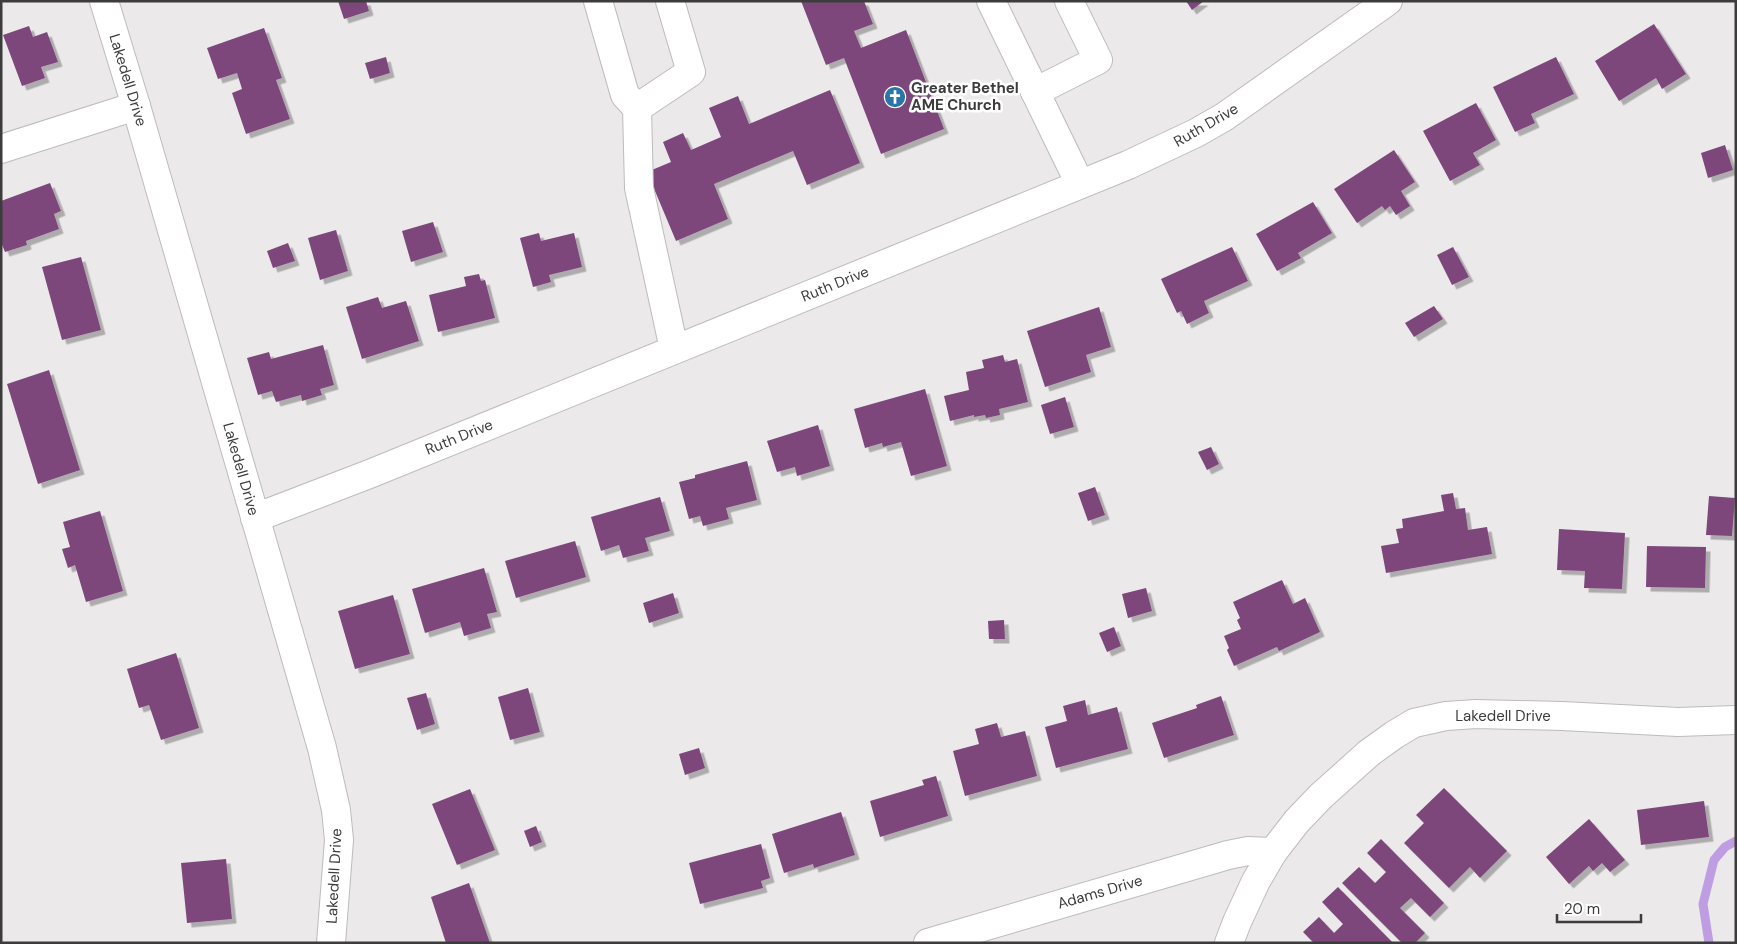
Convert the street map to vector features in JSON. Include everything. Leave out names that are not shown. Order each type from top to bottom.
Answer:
[{"type":"street","name":"Lakedell Drive","points":[[104,1],[322,748],[336,810],[339,840],[331,943]]},
{"type":"street","points":[[598,1],[625,95],[637,108],[639,188],[674,349]]},
{"type":"street","points":[[637,108],[691,72],[670,1]]},
{"type":"street","points":[[991,1],[1080,184]]},
{"type":"street","points":[[1035,92],[1098,60],[1069,1]]},
{"type":"street","name":"Ruth Drive","points":[[255,518],[1145,157],[1196,133],[1224,117],[1388,1]]},
{"type":"street","points":[[1,149],[136,106]]},
{"type":"street","name":"Lakedell Drive","points":[[1229,943],[1236,922],[1256,881],[1273,852],[1297,821],[1320,796],[1369,753],[1414,723],[1446,716],[1476,714],[1678,722],[1736,720]]},
{"type":"street","name":"Adams Drive","points":[[928,943],[1228,855],[1248,851],[1273,852]]},
{"type":"building","points":[[338,1],[366,1],[369,11],[344,19]]},
{"type":"building","name":"Greater Bethel AME Church","points":[[801,1],[864,1],[873,24],[854,31],[861,48],[906,30],[944,129],[881,154],[844,58],[826,65]]},
{"type":"building","points":[[1186,1],[1204,1],[1192,10]]},
{"type":"building","points":[[1654,24],[1686,74],[1662,89],[1656,78],[1619,101],[1595,61]]},
{"type":"building","points":[[29,26],[33,37],[47,32],[58,62],[41,67],[45,78],[22,86],[3,35]]},
{"type":"building","points":[[264,28],[282,78],[276,80],[290,119],[246,134],[232,93],[242,89],[237,73],[218,79],[207,48]]},
{"type":"building","points":[[386,57],[390,73],[370,79],[365,63]]},
{"type":"building","points":[[1556,57],[1574,94],[1531,114],[1535,123],[1515,132],[1493,87]]},
{"type":"building","points":[[830,90],[860,163],[807,185],[793,151],[714,184],[728,219],[676,241],[647,172],[671,162],[663,142],[683,133],[691,150],[721,137],[709,108],[738,96],[749,124]]},
{"type":"building","points":[[1476,103],[1496,140],[1473,153],[1480,165],[1450,181],[1423,131]]},
{"type":"building","points":[[1725,145],[1733,170],[1708,178],[1701,153]]},
{"type":"building","points":[[1394,150],[1415,182],[1401,191],[1410,206],[1396,215],[1390,206],[1385,210],[1382,206],[1357,223],[1334,189]]},
{"type":"building","points":[[50,183],[61,211],[54,214],[59,229],[26,241],[27,245],[5,252],[1,242],[1,201]]},
{"type":"building","points":[[1313,202],[1332,233],[1298,253],[1301,258],[1277,271],[1256,234]]},
{"type":"building","points":[[433,222],[443,252],[411,262],[402,231]]},
{"type":"building","points":[[336,230],[348,271],[320,280],[308,238]]},
{"type":"building","points":[[539,233],[541,241],[574,233],[582,267],[549,275],[551,282],[533,287],[520,238]]},
{"type":"building","points":[[288,243],[295,261],[273,268],[267,251]]},
{"type":"building","points":[[1232,247],[1248,281],[1204,301],[1209,313],[1187,324],[1181,311],[1177,313],[1161,279]]},
{"type":"building","points":[[1453,247],[1469,277],[1452,285],[1437,255]]},
{"type":"building","points":[[81,257],[101,330],[62,340],[42,267]]},
{"type":"building","points":[[479,274],[481,281],[485,280],[495,318],[438,332],[429,295],[466,286],[464,277]]},
{"type":"building","points":[[378,297],[382,308],[406,301],[419,341],[362,359],[346,307]]},
{"type":"building","points":[[1434,306],[1443,319],[1414,337],[1405,323]]},
{"type":"building","points":[[1099,307],[1111,347],[1086,355],[1091,372],[1045,387],[1027,331]]},
{"type":"building","points":[[323,345],[334,385],[320,389],[322,395],[302,401],[301,395],[276,402],[272,391],[258,395],[247,358],[269,352],[271,359]]},
{"type":"building","points":[[1003,355],[1005,362],[1017,359],[1028,402],[999,409],[1000,415],[986,418],[985,415],[974,417],[974,415],[950,421],[944,396],[969,390],[966,372],[984,368],[982,360]]},
{"type":"building","points":[[49,370],[80,470],[38,484],[7,384]]},
{"type":"building","points":[[925,389],[947,466],[911,476],[901,442],[883,447],[882,443],[865,448],[854,409]]},
{"type":"building","points":[[1065,397],[1074,427],[1050,434],[1041,405]]},
{"type":"building","points":[[818,425],[830,466],[797,476],[795,467],[777,472],[767,441]]},
{"type":"building","points":[[1211,447],[1219,464],[1207,470],[1198,452]]},
{"type":"building","points":[[747,461],[757,500],[726,508],[729,519],[703,526],[700,516],[689,519],[679,482],[695,478],[695,475]]},
{"type":"building","points":[[1095,487],[1105,515],[1088,521],[1078,493]]},
{"type":"building","points":[[1453,493],[1456,509],[1465,508],[1468,530],[1487,527],[1492,554],[1386,573],[1381,546],[1399,543],[1396,529],[1403,528],[1402,519],[1444,511],[1441,495]]},
{"type":"building","points":[[1709,496],[1735,498],[1732,536],[1706,535]]},
{"type":"building","points":[[660,497],[670,531],[645,538],[649,551],[623,558],[619,545],[601,551],[591,517]]},
{"type":"building","points":[[100,511],[123,591],[86,602],[75,565],[68,568],[62,549],[70,547],[63,522]]},
{"type":"building","points":[[1559,529],[1625,533],[1622,589],[1584,588],[1585,571],[1557,570]]},
{"type":"building","points":[[575,541],[586,577],[516,598],[505,561]]},
{"type":"building","points":[[1647,546],[1706,547],[1705,588],[1646,587]]},
{"type":"building","points":[[484,568],[497,612],[487,614],[491,628],[464,636],[460,622],[425,633],[412,589]]},
{"type":"building","points":[[1282,580],[1293,604],[1305,598],[1320,632],[1279,651],[1277,647],[1234,666],[1227,650],[1229,648],[1224,636],[1241,629],[1237,620],[1240,618],[1233,602]]},
{"type":"building","points":[[1146,588],[1152,611],[1128,618],[1122,594]]},
{"type":"building","points":[[673,593],[679,613],[649,623],[643,603]]},
{"type":"building","points":[[393,595],[410,654],[355,669],[338,611]]},
{"type":"building","points":[[1004,620],[1005,639],[989,639],[988,621]]},
{"type":"building","points":[[1114,627],[1121,646],[1107,652],[1099,633]]},
{"type":"building","points":[[176,653],[199,728],[161,740],[149,705],[139,708],[127,669]]},
{"type":"building","points":[[528,688],[540,732],[510,740],[498,697]]},
{"type":"building","points":[[426,693],[435,724],[417,730],[407,698]]},
{"type":"building","points":[[1221,696],[1234,735],[1164,758],[1152,723],[1197,708],[1196,705]]},
{"type":"building","points":[[1085,700],[1088,715],[1117,707],[1128,749],[1056,768],[1045,727],[1067,721],[1063,706]]},
{"type":"building","points":[[997,723],[1001,737],[1025,731],[1037,776],[965,796],[953,751],[979,744],[975,729]]},
{"type":"building","points":[[699,748],[705,768],[685,775],[679,754]]},
{"type":"building","points":[[936,776],[948,816],[880,837],[870,801],[924,785],[922,780]]},
{"type":"building","points":[[1444,788],[1507,851],[1480,878],[1470,867],[1449,888],[1404,843],[1424,823],[1416,815]]},
{"type":"building","points":[[470,789],[495,850],[457,865],[432,804]]},
{"type":"building","points":[[1704,801],[1709,837],[1641,845],[1637,810]]},
{"type":"building","points":[[841,812],[855,855],[814,868],[813,864],[784,873],[772,834]]},
{"type":"building","points":[[1589,819],[1625,860],[1610,872],[1602,863],[1593,871],[1589,866],[1569,884],[1546,857]]},
{"type":"building","points":[[536,826],[542,842],[530,847],[524,831]]},
{"type":"building","points":[[1381,839],[1444,903],[1430,917],[1411,898],[1400,908],[1425,933],[1415,943],[1402,943],[1342,883],[1359,867],[1375,883],[1386,872],[1367,853]]},
{"type":"building","points":[[761,844],[770,878],[761,881],[763,888],[700,904],[689,863]]},
{"type":"building","points":[[226,859],[232,919],[187,923],[181,863]]},
{"type":"building","points":[[469,883],[490,943],[446,943],[431,897]]},
{"type":"building","points":[[1338,887],[1393,943],[1314,943],[1303,932],[1319,917],[1334,933],[1343,924],[1322,902]]},
{"type":"waterway","points":[[1709,943],[1703,904],[1714,860],[1725,847],[1736,841]]},
{"type":"place","name":"Greater Bethel AME Church","points":[[895,97]]}]
